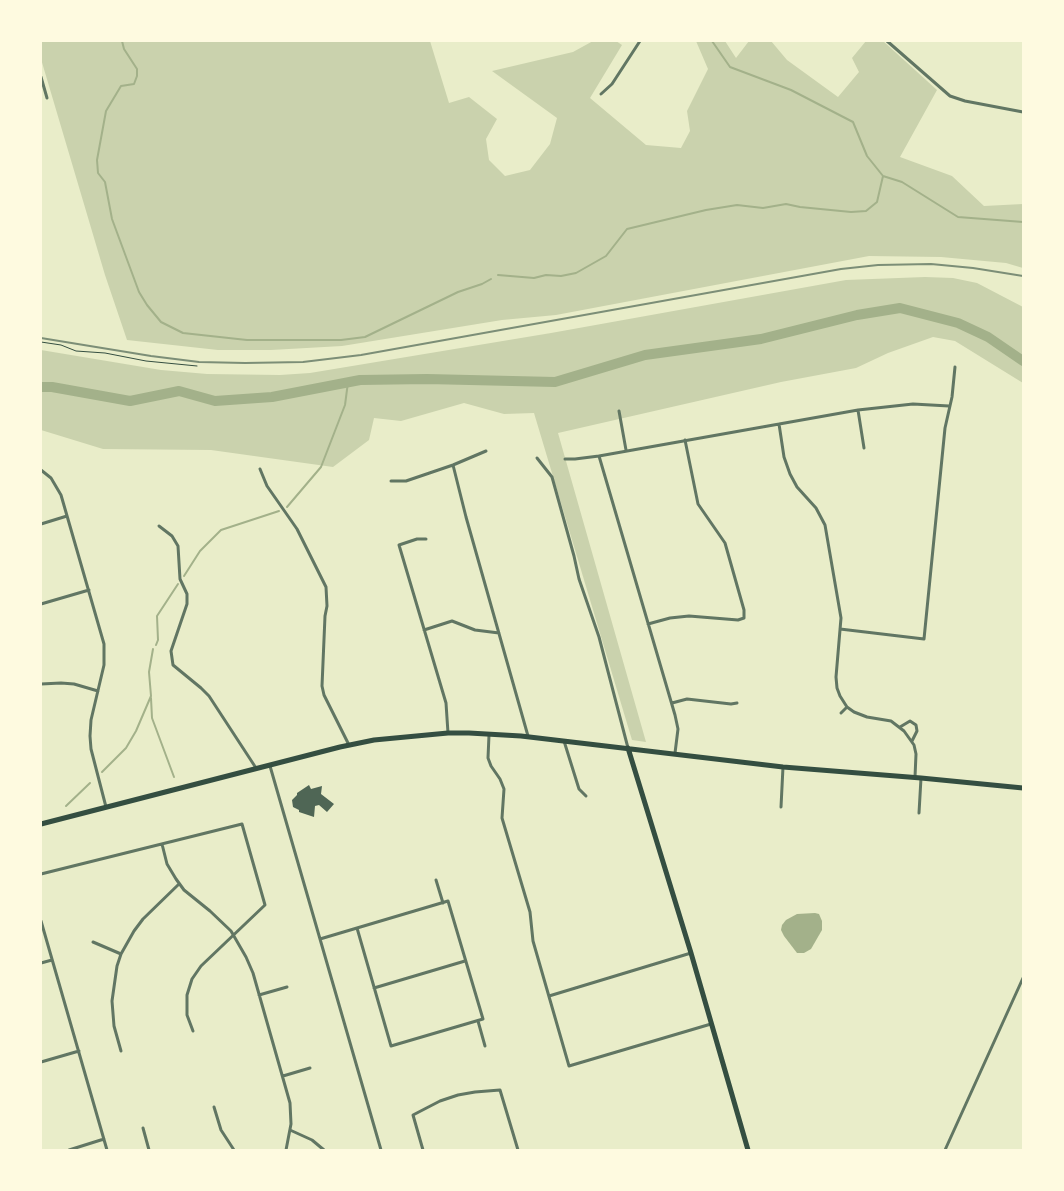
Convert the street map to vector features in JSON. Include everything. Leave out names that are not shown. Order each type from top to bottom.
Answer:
[{"type":"main road","points":[[41,824],[374,740],[448,733],[528,737],[783,767],[915,777],[1023,788]]},
{"type":"main road","points":[[628,748],[691,953],[748,1150]]},
{"type":"street","points":[[601,94],[612,84],[640,41]]},
{"type":"street","points":[[887,41],[950,96],[965,101],[1023,112]]},
{"type":"street","points":[[41,77],[48,98]]},
{"type":"street","points":[[840,629],[924,639],[945,428],[955,367]]},
{"type":"street","points":[[565,458],[575,459],[599,456],[858,410],[913,404],[950,406]]},
{"type":"street","points":[[858,410],[864,448]]},
{"type":"street","points":[[619,411],[626,450]]},
{"type":"street","points":[[779,424],[784,458],[790,474],[797,487],[816,508],[825,525],[841,618],[836,681],[840,696],[847,707],[859,714],[883,719],[900,727],[912,741],[916,754],[915,777]]},
{"type":"street","points":[[648,624],[670,618],[689,616],[738,620],[744,618],[744,610],[724,543],[698,504],[685,440]]},
{"type":"street","points":[[391,481],[406,481],[454,465],[486,451]]},
{"type":"street","points":[[599,456],[672,703],[678,729],[675,753]]},
{"type":"street","points":[[538,458],[552,477],[579,579],[599,637],[628,748]]},
{"type":"street","points":[[454,465],[466,517],[528,737]]},
{"type":"street","points":[[260,469],[267,486],[297,530],[326,587],[327,606],[324,625],[322,686],[349,746]]},
{"type":"street","points":[[41,470],[57,486],[102,638],[104,665],[91,720],[90,736],[106,808]]},
{"type":"street","points":[[41,524],[67,516]]},
{"type":"street","points":[[159,526],[172,536],[178,546],[180,578],[187,596],[171,651],[173,665],[209,696],[256,769]]},
{"type":"street","points":[[426,539],[416,539],[399,545],[446,703],[448,733]]},
{"type":"street","points":[[41,604],[89,590]]},
{"type":"street","points":[[424,630],[452,621],[475,630],[499,633]]},
{"type":"street","points":[[41,684],[67,684],[98,691]]},
{"type":"street","points":[[672,703],[687,700],[737,703]]},
{"type":"street","points":[[840,713],[847,707]]},
{"type":"street","points":[[900,727],[910,721],[914,723],[917,731],[912,741]]},
{"type":"street","points":[[489,734],[488,758],[490,766],[504,788],[502,818],[530,912],[533,941],[570,1066],[711,1024]]},
{"type":"street","points":[[564,741],[579,789],[586,796]]},
{"type":"street","points":[[270,766],[381,1150]]},
{"type":"street","points":[[781,807],[783,767]]},
{"type":"street","points":[[918,813],[921,778]]},
{"type":"street","points":[[41,874],[242,824],[265,905],[198,970],[190,984],[187,995],[188,1015],[193,1031]]},
{"type":"street","points":[[162,844],[167,864],[179,884],[222,922],[233,935],[246,957],[260,995],[290,1103],[290,1130],[286,1150]]},
{"type":"street","points":[[436,880],[443,903]]},
{"type":"street","points":[[120,1051],[114,1026],[112,1001],[114,978],[121,954],[142,920],[179,884]]},
{"type":"street","points":[[320,939],[357,928],[443,903],[448,901],[483,1019],[391,1046],[357,928]]},
{"type":"street","points":[[41,921],[107,1150]]},
{"type":"street","points":[[93,942],[121,954]]},
{"type":"street","points":[[549,996],[691,953]]},
{"type":"street","points":[[41,963],[52,960]]},
{"type":"street","points":[[374,988],[465,960]]},
{"type":"street","points":[[945,1150],[1023,978]]},
{"type":"street","points":[[260,995],[287,987]]},
{"type":"street","points":[[478,1021],[485,1046]]},
{"type":"street","points":[[41,1062],[79,1051]]},
{"type":"street","points":[[283,1076],[310,1068]]},
{"type":"street","points":[[423,1150],[413,1115],[440,1101],[458,1095],[500,1090],[518,1150]]},
{"type":"street","points":[[214,1107],[221,1130],[234,1150]]},
{"type":"street","points":[[143,1128],[149,1150]]},
{"type":"street","points":[[290,1130],[312,1140],[324,1150]]},
{"type":"street","points":[[69,1150],[104,1139]]},
{"type":"path","points":[[41,342],[61,345],[76,351],[105,353],[146,361],[197,366]]},
{"type":"shaded area","points":[[41,41],[430,41],[449,103],[469,97],[497,119],[486,139],[489,160],[505,176],[530,170],[550,144],[557,118],[492,71],[573,52],[593,41],[616,41],[622,45],[590,98],[646,145],[681,148],[690,131],[687,111],[708,69],[696,41],[725,41],[736,58],[749,41],[771,41],[787,60],[838,97],[859,72],[852,58],[866,41],[883,41],[937,90],[900,157],[952,176],[984,206],[1023,204],[1023,268],[1006,263],[941,257],[869,256],[556,315],[502,320],[342,346],[271,350],[218,350],[127,340],[105,275],[41,59]]},
{"type":"shaded area","points":[[925,277],[953,278],[977,283],[1023,307],[1023,383],[955,341],[933,337],[888,353],[856,368],[781,382],[558,433],[646,742],[632,740],[534,413],[504,414],[464,403],[401,421],[374,418],[369,440],[333,467],[211,450],[103,449],[41,430],[41,350],[161,370],[207,374],[280,375],[310,373],[551,333],[846,280]]},
{"type":"shaded area","points":[[797,914],[819,914],[822,921],[822,930],[811,949],[804,953],[797,953],[784,936],[781,930],[782,925],[786,920]]},
{"type":"building","points":[[309,785],[311,789],[322,786],[321,794],[334,804],[327,812],[319,805],[315,806],[314,817],[299,812],[299,810],[293,807],[292,800],[297,793]]},
{"type":"waterway","points":[[122,41],[124,49],[137,69],[137,76],[134,84],[121,86],[106,111],[97,160],[98,173],[105,182],[112,219],[139,292],[161,322],[183,333],[247,340],[341,340],[365,337],[458,292],[491,279]]},
{"type":"waterway","points":[[712,41],[730,67],[791,90],[853,122],[867,156],[883,176],[902,182],[958,217],[1023,222]]},
{"type":"waterway","points":[[498,275],[534,278],[546,275],[561,276],[576,273],[606,256],[627,229],[706,210],[737,205],[763,208],[786,204],[851,212],[866,211],[877,202],[883,176]]},
{"type":"waterway","points":[[41,387],[52,387],[130,401],[179,391],[215,401],[272,397],[360,380],[427,379],[555,382],[645,355],[761,339],[857,315],[900,308],[958,323],[988,337],[1023,361]]},
{"type":"waterway","points":[[287,507],[321,467],[345,405],[348,382]]},
{"type":"waterway","points":[[184,576],[200,551],[221,530],[279,511]]},
{"type":"waterway","points":[[156,645],[158,640],[157,616],[178,584]]},
{"type":"waterway","points":[[102,772],[126,748],[136,731],[151,696],[149,672],[153,649]]},
{"type":"waterway","points":[[151,698],[152,718],[174,777]]},
{"type":"waterway","points":[[66,806],[90,783]]},
{"type":"railway","points":[[41,338],[199,362],[303,362],[361,355],[841,269],[878,265],[931,264],[1023,276]]}]
